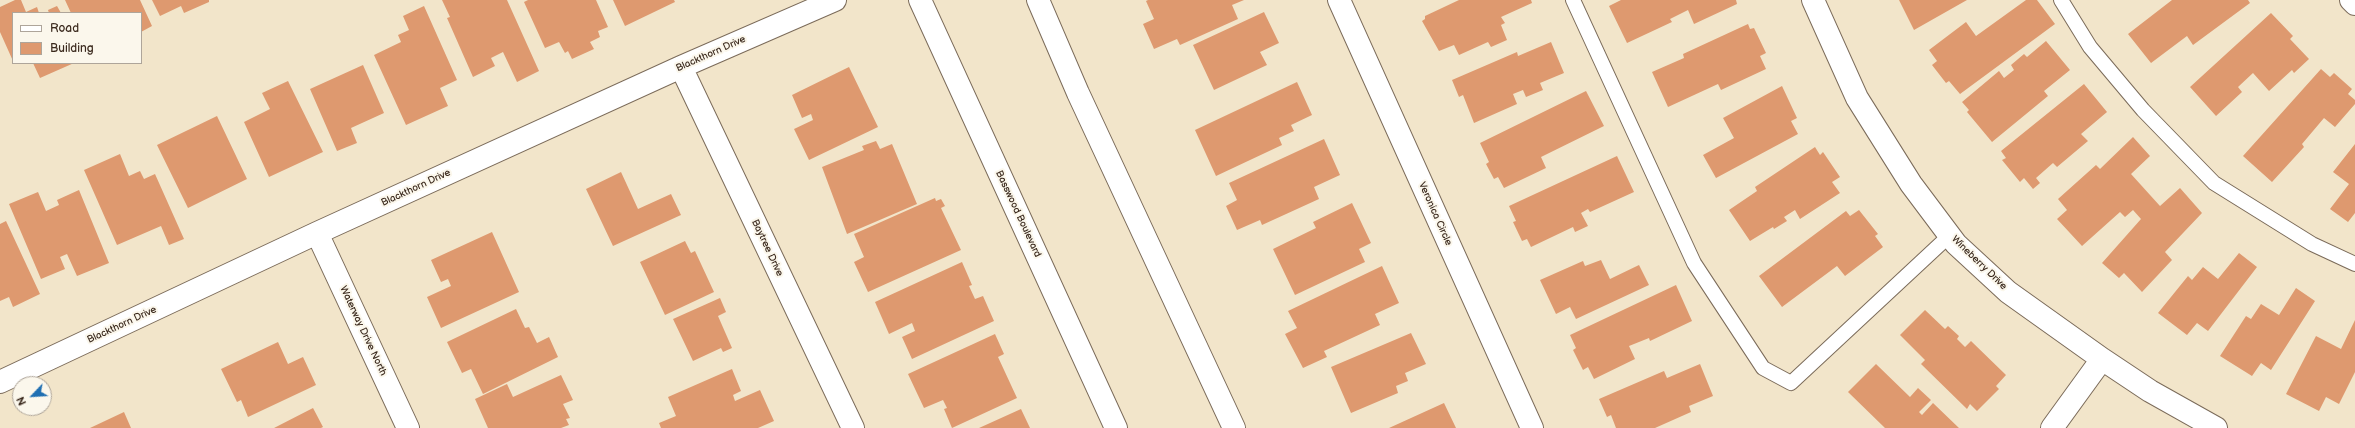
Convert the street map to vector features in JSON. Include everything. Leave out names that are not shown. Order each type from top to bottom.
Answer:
[{"type":"street","name":"Blackthorn Drive","points":[[0,382],[317,233],[681,67],[835,0]]},
{"type":"street","name":"Basswood Boulevard","points":[[920,0],[1116,428]]},
{"type":"street","points":[[1038,0],[1078,93],[1234,428]]},
{"type":"street","name":"Veronica Circle","points":[[1339,0],[1532,428]]},
{"type":"street","name":"Wineberry Drive","points":[[1812,0],[1857,98],[1912,184],[1950,235],[2008,292],[2102,359],[2150,391],[2216,428]]},
{"type":"street","points":[[2351,0],[2355,4]]},
{"type":"street","name":"Baytree Drive","points":[[681,67],[853,428]]},
{"type":"street","name":"Waterway Drive North","points":[[317,233],[408,428]]},
{"type":"street","points":[[2052,428],[2102,359]]},
{"type":"lane","points":[[1573,0],[1694,263],[1763,368],[1791,382],[1950,235]]},
{"type":"lane","points":[[2060,0],[2090,47],[2143,110],[2214,183],[2312,244],[2355,264]]},
{"type":"building","points":[[15,0],[21,0],[26,12],[12,12],[12,59],[0,32],[0,7]]},
{"type":"building","points":[[65,0],[140,0],[152,26],[142,31],[142,12],[71,12]]},
{"type":"building","points":[[152,0],[209,0],[209,2],[184,13],[181,6],[160,16]]},
{"type":"building","points":[[442,0],[507,0],[539,71],[517,82],[503,52],[491,58],[495,66],[473,77],[447,18],[450,17]]},
{"type":"building","points":[[528,0],[596,0],[608,27],[598,31],[600,37],[590,42],[594,49],[572,59],[568,51],[565,53],[559,42],[545,48],[524,2]]},
{"type":"building","points":[[613,0],[674,0],[675,2],[625,26]]},
{"type":"building","points":[[1244,0],[1232,5],[1238,19],[1180,45],[1177,39],[1154,49],[1143,24],[1154,19],[1146,1]]},
{"type":"building","points":[[1459,0],[1531,0],[1532,3],[1501,17],[1505,23],[1501,25],[1507,40],[1491,47],[1488,42],[1459,55],[1454,45],[1439,51],[1422,21],[1425,19],[1425,16]]},
{"type":"building","points":[[1621,0],[1736,0],[1737,4],[1694,24],[1688,10],[1670,19],[1672,22],[1627,43],[1609,6]]},
{"type":"building","points":[[1899,0],[1967,0],[1914,30]]},
{"type":"building","points":[[2026,0],[2037,0],[2055,24],[1960,94],[1949,81],[1946,83],[1932,65],[1937,61],[1929,50],[1966,22],[1976,36]]},
{"type":"building","points":[[2172,0],[2248,0],[2250,3],[2193,45],[2187,36],[2151,63],[2128,34]]},
{"type":"building","points":[[57,6],[60,12],[49,12],[48,10]]},
{"type":"building","points":[[424,6],[457,80],[440,88],[448,106],[406,125],[374,55],[401,42],[398,35],[409,30],[403,16]]},
{"type":"building","points":[[37,7],[39,12],[26,12]]},
{"type":"building","points":[[1264,12],[1279,43],[1260,52],[1267,65],[1214,90],[1193,45]]},
{"type":"building","points":[[2271,13],[2293,36],[2290,39],[2309,59],[2294,73],[2292,70],[2269,91],[2253,73],[2238,87],[2242,92],[2216,116],[2190,87]]},
{"type":"building","points":[[1748,24],[1750,29],[1754,28],[1766,53],[1760,56],[1766,69],[1721,90],[1718,84],[1668,107],[1652,72],[1684,58],[1683,54]]},
{"type":"building","points":[[2046,41],[2070,70],[2044,91],[2048,96],[1992,142],[1967,112],[1969,110],[1962,102],[1999,71],[2004,78],[2014,70],[2011,65],[2024,54],[2027,57]]},
{"type":"building","points":[[1551,42],[1564,73],[1540,83],[1543,90],[1526,97],[1523,90],[1513,94],[1517,104],[1474,123],[1463,95],[1459,97],[1452,80],[1517,52],[1518,56]]},
{"type":"building","points":[[33,64],[72,64],[40,78]]},
{"type":"building","points":[[363,65],[384,113],[351,128],[357,143],[337,151],[310,89]]},
{"type":"building","points":[[849,67],[878,127],[809,160],[794,129],[813,120],[811,114],[802,118],[792,95]]},
{"type":"building","points":[[2321,69],[2330,77],[2334,73],[2352,89],[2348,94],[2355,100],[2355,104],[2335,127],[2324,118],[2302,144],[2304,147],[2272,182],[2243,156]]},
{"type":"building","points":[[288,81],[323,152],[269,177],[244,122],[270,109],[262,93]]},
{"type":"building","points":[[1297,82],[1312,115],[1291,125],[1294,131],[1279,138],[1282,145],[1216,176],[1195,130]]},
{"type":"building","points":[[2084,84],[2107,112],[2081,134],[2088,141],[2057,167],[2053,163],[2036,178],[2040,183],[2033,189],[2024,178],[2020,182],[2002,160],[2006,158],[2001,151]]},
{"type":"building","points":[[1782,86],[1797,118],[1791,121],[1798,134],[1716,178],[1703,155],[1734,138],[1723,118]]},
{"type":"building","points":[[1586,91],[1604,126],[1541,157],[1546,168],[1504,188],[1498,177],[1494,179],[1486,164],[1489,162],[1480,143]]},
{"type":"building","points":[[217,116],[247,179],[188,208],[157,145]]},
{"type":"building","points":[[2133,137],[2150,156],[2131,174],[2160,206],[2180,188],[2202,213],[2165,252],[2172,260],[2142,292],[2124,273],[2119,278],[2102,263],[2141,219],[2133,210],[2125,217],[2120,212],[2082,246],[2057,219],[2067,210],[2058,199],[2096,165],[2100,169]]},
{"type":"building","points":[[1324,139],[1340,175],[1314,187],[1319,199],[1262,225],[1260,220],[1237,230],[1226,206],[1237,200],[1229,183]]},
{"type":"building","points":[[876,141],[880,149],[892,144],[917,204],[847,234],[822,167],[864,150],[862,146]]},
{"type":"building","points":[[2355,144],[2355,213],[2348,222],[2330,209],[2349,184],[2333,172]]},
{"type":"building","points":[[1815,147],[1820,155],[1823,152],[1840,177],[1832,182],[1840,193],[1800,219],[1795,210],[1784,217],[1787,221],[1774,229],[1773,227],[1750,241],[1729,210],[1757,191],[1755,187]]},
{"type":"building","points":[[120,154],[129,176],[140,171],[144,179],[155,174],[184,239],[169,245],[161,226],[117,245],[84,170]]},
{"type":"building","points":[[1617,156],[1634,192],[1590,212],[1588,209],[1581,213],[1588,226],[1575,232],[1573,227],[1531,247],[1527,239],[1522,241],[1513,222],[1516,221],[1509,206]]},
{"type":"building","points":[[621,172],[638,209],[671,194],[681,215],[613,246],[586,189]]},
{"type":"building","points":[[79,190],[109,263],[77,276],[67,254],[60,257],[65,269],[41,279],[9,204],[38,192],[46,211],[59,205],[57,200]]},
{"type":"building","points":[[935,198],[936,201],[941,199],[945,206],[941,208],[961,250],[868,292],[854,262],[864,257],[854,234]]},
{"type":"building","points":[[1352,203],[1371,243],[1359,249],[1365,262],[1295,295],[1273,249],[1316,228],[1313,222]]},
{"type":"building","points":[[1859,210],[1878,234],[1875,236],[1883,247],[1845,276],[1837,266],[1782,307],[1759,276],[1846,211],[1850,216]]},
{"type":"building","points":[[6,221],[40,294],[13,307],[9,297],[0,301],[0,224]]},
{"type":"building","points":[[492,232],[519,292],[441,328],[427,297],[451,286],[448,279],[441,282],[431,260]]},
{"type":"building","points":[[685,241],[691,253],[695,251],[714,292],[665,315],[640,262]]},
{"type":"building","points":[[2239,253],[2257,267],[2208,331],[2197,323],[2187,335],[2158,313],[2188,276],[2192,280],[2203,267],[2218,279]]},
{"type":"building","points":[[1601,260],[1610,279],[1639,265],[1649,285],[1576,319],[1570,307],[1556,314],[1540,280],[1583,261],[1585,266]]},
{"type":"building","points":[[962,262],[972,285],[969,286],[975,299],[983,296],[994,321],[912,359],[902,337],[915,331],[912,323],[889,334],[875,302]]},
{"type":"building","points":[[1382,266],[1399,303],[1375,314],[1380,325],[1324,351],[1327,357],[1303,368],[1285,334],[1297,328],[1288,311]]},
{"type":"building","points":[[1676,285],[1692,321],[1650,341],[1649,338],[1629,346],[1635,359],[1594,379],[1588,367],[1583,370],[1573,350],[1576,348],[1570,335]]},
{"type":"building","points":[[2296,288],[2315,301],[2271,370],[2261,363],[2252,376],[2220,356],[2246,316],[2251,319],[2261,304],[2279,315]]},
{"type":"building","points":[[720,298],[726,312],[718,316],[732,348],[723,352],[721,348],[693,361],[673,319]]},
{"type":"building","points":[[516,309],[525,328],[529,327],[537,343],[549,337],[558,357],[483,394],[471,369],[462,373],[447,342]]},
{"type":"building","points":[[1925,310],[1945,329],[1948,326],[1959,336],[1957,339],[1965,347],[1971,341],[2006,375],[1996,386],[1999,389],[1977,411],[1970,404],[1967,409],[1921,364],[1925,360],[1900,335]]},
{"type":"building","points":[[2355,320],[2355,372],[2339,404],[2326,397],[2319,411],[2286,394],[2316,336],[2341,349]]},
{"type":"building","points":[[1411,333],[1426,364],[1405,373],[1408,381],[1396,386],[1398,393],[1351,413],[1331,367]]},
{"type":"building","points":[[995,334],[1004,354],[998,357],[1017,398],[952,428],[944,409],[947,408],[943,400],[924,408],[908,374]]},
{"type":"building","points":[[278,342],[288,364],[303,357],[316,385],[248,417],[241,400],[237,402],[221,369]]},
{"type":"building","points":[[1700,364],[1713,396],[1689,406],[1691,412],[1655,428],[1616,428],[1611,415],[1607,417],[1599,399],[1664,371],[1667,378]]},
{"type":"building","points":[[1876,364],[1910,397],[1918,388],[1931,400],[1919,412],[1922,415],[1933,403],[1959,428],[1885,428],[1848,392]]},
{"type":"building","points":[[732,369],[741,391],[733,395],[735,401],[760,390],[774,421],[758,428],[661,428],[659,423],[676,416],[668,397]]},
{"type":"building","points":[[561,375],[573,400],[563,404],[570,418],[566,419],[569,425],[561,428],[488,428],[475,399],[507,384],[513,397]]},
{"type":"building","points":[[1444,403],[1456,428],[1389,428]]},
{"type":"building","points":[[313,408],[323,427],[274,428]]},
{"type":"building","points":[[1021,409],[1030,428],[979,428]]},
{"type":"building","points":[[124,412],[131,428],[90,428]]}]
